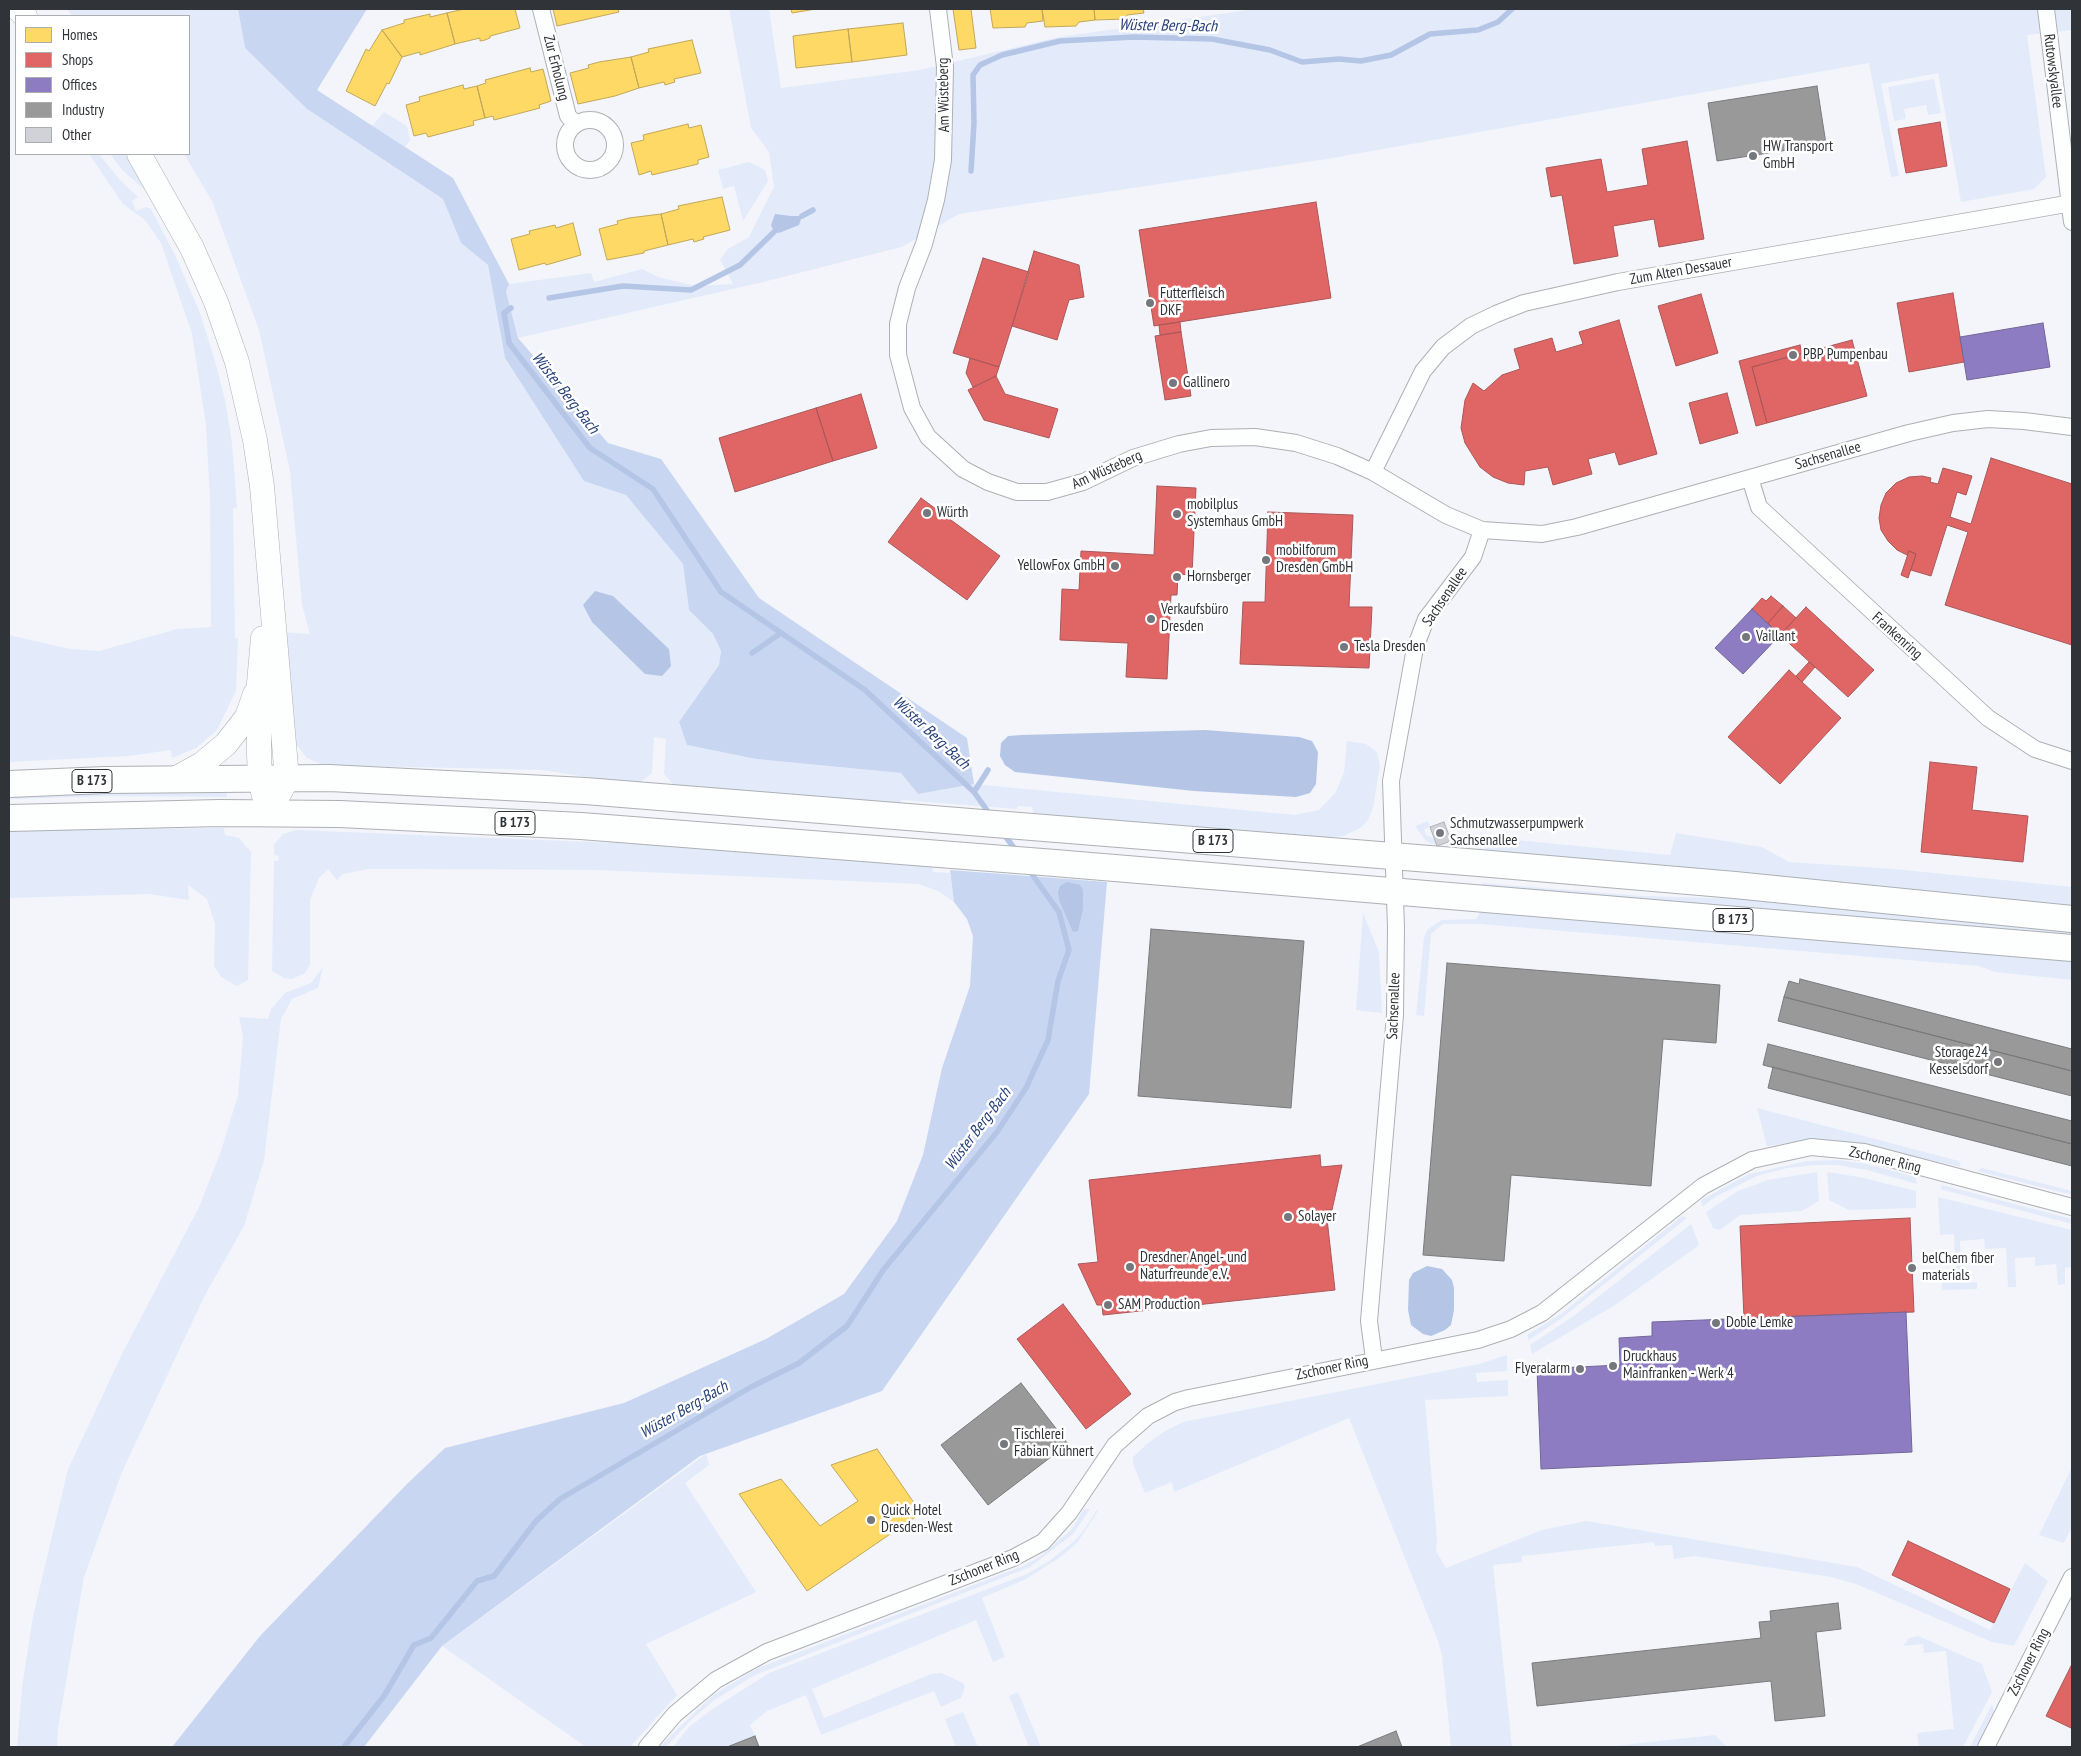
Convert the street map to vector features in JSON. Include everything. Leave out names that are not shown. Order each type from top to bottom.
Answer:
[{"type":"main road","points":[[140,155],[192,248],[216,302],[237,362],[253,432],[262,486],[287,779],[268,814]]},
{"type":"main road","points":[[268,814],[260,779],[259,683],[269,582]]},
{"type":"main road","points":[[175,779],[202,764],[235,734],[247,716],[259,683]]},
{"type":"main road","name":"B 173","points":[[9,784],[175,779],[287,779],[434,782],[566,790],[929,817],[1744,886],[2072,920]]},
{"type":"main road","name":"B 173","points":[[9,818],[340,814],[581,826],[1055,863],[2072,948]]},
{"type":"street","name":"Zur Erholung","points":[[541,9],[568,116],[576,124]]},
{"type":"street","name":"Am Wüsteberg","points":[[938,9],[945,68],[943,160],[926,235],[907,288],[898,324],[898,355],[904,383],[912,408],[928,437],[963,468],[988,482],[1017,492],[1047,492],[1065,489],[1148,452],[1211,438],[1255,438],[1296,443],[1337,456],[1374,472],[1446,515],[1482,530]]},
{"type":"street","name":"Rutowskyallee","points":[[2046,9],[2072,222]]},
{"type":"street","name":"Zum Alten Dessauer","points":[[1374,472],[1423,371],[1442,346],[1471,326],[1496,314],[1532,301],[1618,282],[2071,204]]},
{"type":"street","name":"Sachsenallee","points":[[1374,1359],[1369,1321],[1395,1015],[1391,780],[1415,648],[1426,619],[1473,557],[1482,530],[1513,534],[1542,534],[1577,527],[1901,435],[1953,423],[1988,419],[2072,427]]},
{"type":"street","name":"Frankenring","points":[[1750,478],[1759,507],[1988,718],[2035,749],[2072,761]]},
{"type":"street","name":"Zschoner Ring","points":[[647,1747],[675,1714],[716,1680],[767,1652],[1013,1558],[1043,1542],[1069,1513],[1115,1445],[1148,1416],[1189,1398],[1374,1359],[1478,1340],[1511,1329],[1542,1313],[1703,1186],[1752,1160],[1811,1147],[1864,1152],[2072,1207]]},
{"type":"street","name":"Zschoner Ring","points":[[1986,1747],[2072,1577]]},
{"type":"shaded area","points":[[67,9],[238,9],[245,48],[307,109],[443,199],[461,243],[488,265],[505,358],[584,480],[626,495],[683,564],[689,610],[713,634],[721,651],[719,665],[679,722],[687,745],[756,759],[901,773],[918,794],[974,784],[1295,815],[1319,810],[1336,792],[1344,772],[1347,741],[1366,744],[1377,752],[1380,766],[1373,808],[1368,820],[1362,827],[1344,836],[1320,838],[1034,815],[1032,807],[1017,806],[1017,809],[901,800],[900,804],[677,789],[664,774],[666,739],[654,737],[652,773],[637,785],[542,770],[323,765],[307,758],[295,743],[284,632],[310,634],[302,605],[290,471],[259,330],[212,201],[185,155],[190,155],[190,15],[71,15]]},
{"type":"shaded area","points":[[238,9],[367,9],[317,90],[453,178],[509,284],[506,291],[518,338],[608,443],[661,459],[759,598],[967,738],[974,784],[918,794],[901,773],[756,759],[687,745],[679,722],[719,665],[721,651],[713,634],[689,610],[683,564],[626,495],[584,481],[505,358],[488,265],[461,243],[443,199],[307,109],[245,48]]},
{"type":"shaded area","points":[[729,9],[769,9],[781,88],[920,70],[1059,37],[1255,9],[2072,9],[2072,30],[2027,35],[2046,177],[2034,189],[1961,202],[1938,73],[1881,84],[1899,176],[1891,177],[1869,63],[1327,159],[959,214],[902,247],[759,283],[518,338],[506,291],[509,284],[591,273],[594,282],[642,269],[658,277],[696,286],[733,284],[720,260],[728,249],[749,237],[774,187],[769,152],[751,128]]},
{"type":"shaded area","points":[[1934,79],[1941,113],[1928,115],[1926,105],[1904,109],[1906,119],[1894,121],[1888,87]]},
{"type":"shaded area","points":[[384,112],[407,126],[410,140],[405,147],[372,126]]},
{"type":"shaded area","points":[[90,155],[100,155],[120,180],[138,197],[132,201],[136,211],[146,207],[151,209],[175,255],[200,313],[215,361],[225,400],[232,443],[237,508],[233,508],[235,638],[238,638],[236,691],[217,730],[196,748],[172,758],[171,750],[129,756],[9,762],[9,635],[70,649],[99,651],[177,629],[211,627],[210,500],[206,425],[192,334],[161,243],[145,220],[123,204]]},
{"type":"shaded area","points":[[111,155],[127,155],[144,182],[144,189],[122,170]]},
{"type":"shaded area","points":[[749,162],[765,170],[768,181],[743,221],[734,186],[723,189],[718,170]]},
{"type":"shaded area","points":[[775,214],[802,216],[799,225],[779,233],[774,232],[771,225]]},
{"type":"shaded area","points":[[595,591],[613,596],[669,649],[671,666],[662,676],[645,674],[592,622],[583,605]]},
{"type":"shaded area","points":[[1205,730],[1299,737],[1312,741],[1318,752],[1316,784],[1310,793],[1296,797],[1194,791],[1015,772],[1005,765],[1000,756],[1001,743],[1008,736]]},
{"type":"shaded area","points":[[227,791],[227,797],[110,796],[9,799],[9,794]]},
{"type":"shaded area","points":[[1428,821],[1430,827],[1424,829],[1426,835],[1434,839],[1437,846],[1426,841],[1415,826]]},
{"type":"shaded area","points":[[224,828],[225,835],[239,838],[251,852],[248,980],[237,986],[221,977],[214,966],[215,924],[207,899],[188,885],[189,900],[149,894],[9,898],[9,830]]},
{"type":"shaded area","points":[[296,830],[692,846],[932,864],[933,872],[950,873],[954,902],[938,891],[919,884],[598,870],[368,869],[343,874],[337,880],[328,869],[319,878],[310,900],[310,965],[305,973],[292,979],[284,978],[272,971],[274,861],[279,860],[278,856],[274,855],[274,845],[283,834]]},
{"type":"shaded area","points":[[1676,833],[1762,847],[1789,862],[1894,869],[2072,887],[2072,909],[1485,854],[1485,845],[1463,841],[1455,834],[1670,855]]},
{"type":"shaded area","points":[[950,870],[1107,882],[1089,1094],[882,1391],[700,1456],[442,1646],[364,1747],[172,1747],[260,1636],[408,1483],[445,1448],[624,1403],[766,1339],[844,1294],[897,1221],[923,1155],[942,1068],[970,986],[973,936],[967,919],[954,902]]},
{"type":"shaded area","points":[[1067,882],[1080,885],[1083,890],[1083,909],[1078,931],[1073,932],[1059,900],[1058,892],[1060,886]]},
{"type":"shaded area","points":[[1482,883],[1642,896],[1779,900],[2072,930],[2072,938],[1482,889]]},
{"type":"shaded area","points":[[1481,910],[2072,959],[2072,980],[1995,972],[1979,966],[1480,924],[1443,924],[1431,934],[1424,1016],[1416,1015],[1424,937],[1428,929],[1442,920],[1476,919]]},
{"type":"shaded area","points":[[1363,913],[1379,952],[1382,1013],[1356,1010]]},
{"type":"shaded area","points":[[323,967],[318,988],[292,999],[281,1019],[264,1160],[244,1226],[204,1297],[122,1472],[84,1577],[58,1728],[57,1747],[17,1747],[22,1687],[33,1616],[68,1469],[123,1352],[199,1207],[221,1151],[238,1095],[243,1037],[239,1017],[268,1019],[271,1009],[285,993],[311,983]]},
{"type":"shaded area","points":[[1757,1108],[1959,1161],[1961,1167],[1847,1142],[1808,1140],[1767,1146]]},
{"type":"shaded area","points":[[1838,1160],[1867,1164],[1915,1177],[1917,1184],[1867,1170],[1837,1165],[1787,1168],[1757,1176],[1715,1197],[1702,1207],[1701,1200],[1749,1174],[1807,1161]]},
{"type":"shaded area","points":[[1982,1168],[2072,1191],[2072,1195],[1977,1171]]},
{"type":"shaded area","points":[[1817,1172],[1819,1201],[1802,1211],[1740,1215],[1720,1230],[1713,1228],[1706,1212],[1738,1191],[1768,1180]]},
{"type":"shaded area","points":[[1827,1172],[1859,1177],[1916,1191],[1916,1208],[1849,1210],[1829,1200]]},
{"type":"shaded area","points":[[1942,1185],[2072,1219],[2072,1224],[1940,1189]]},
{"type":"shaded area","points":[[1938,1197],[2072,1230],[2072,1267],[2065,1268],[2065,1284],[2058,1285],[2056,1264],[2035,1266],[2035,1257],[2015,1258],[2016,1287],[2008,1287],[2006,1248],[1985,1249],[1984,1239],[1960,1241],[1962,1283],[1977,1282],[1977,1289],[1942,1290],[1942,1283],[1956,1282],[1954,1234],[1940,1235]]},
{"type":"shaded area","points":[[1682,1216],[1687,1218],[1562,1318],[1529,1340],[1527,1335],[1561,1314]]},
{"type":"shaded area","points":[[1691,1224],[1699,1244],[1698,1246],[1615,1305],[1532,1354],[1530,1345],[1575,1315]]},
{"type":"shaded area","points":[[1427,1266],[1442,1269],[1452,1280],[1454,1288],[1454,1310],[1451,1325],[1431,1336],[1423,1334],[1411,1325],[1408,1310],[1409,1280],[1413,1273]]},
{"type":"shaded area","points":[[1507,1355],[1507,1371],[1476,1373],[1477,1382],[1508,1380],[1508,1396],[1425,1400],[1437,1539],[1436,1551],[1446,1568],[1542,1530],[1586,1521],[1857,1567],[1990,1630],[2025,1563],[2048,1581],[2014,1646],[1992,1642],[1856,1584],[1831,1577],[1695,1556],[1674,1559],[1672,1545],[1655,1546],[1654,1542],[1522,1556],[1522,1562],[1493,1565],[1512,1747],[1451,1747],[1442,1656],[1438,1641],[1349,1418],[1174,1492],[1172,1482],[1145,1493],[1133,1464],[1133,1457],[1148,1443],[1165,1431],[1183,1422],[1479,1364]]},
{"type":"shaded area","points":[[706,1454],[709,1465],[685,1483],[756,1592],[646,1644],[677,1695],[630,1747],[586,1747],[442,1646]]},
{"type":"shaded area","points":[[2072,1467],[2072,1527],[2064,1543],[2039,1535]]},
{"type":"shaded area","points":[[1084,1509],[1090,1509],[1073,1534],[1030,1567],[755,1675],[713,1701],[692,1719],[666,1747],[659,1747],[713,1695],[758,1668],[1023,1566],[1039,1557],[1071,1530]]},
{"type":"shaded area","points":[[1097,1510],[1077,1543],[1059,1558],[1026,1579],[982,1598],[1005,1657],[993,1662],[976,1620],[812,1689],[824,1718],[931,1674],[941,1673],[963,1683],[965,1687],[961,1698],[941,1707],[934,1691],[821,1735],[806,1695],[767,1711],[750,1725],[755,1736],[727,1747],[673,1747],[689,1727],[711,1710],[769,1673],[1027,1574],[1049,1561],[1072,1543],[1081,1534]]},
{"type":"shaded area","points":[[1918,1636],[1982,1664],[1992,1692],[1963,1747],[1919,1747],[1917,1733],[1954,1729],[1946,1651],[1924,1653],[1923,1644],[1903,1646],[1909,1638]]},
{"type":"shaded area","points":[[1018,1692],[1041,1747],[1029,1747],[1009,1696]]},
{"type":"shaded area","points":[[1992,1704],[1994,1711],[1976,1747],[1970,1747]]},
{"type":"shaded area","points":[[963,1712],[978,1747],[956,1747],[945,1719]]},
{"type":"shaded area","points":[[1715,1735],[1727,1747],[1605,1747]]},
{"type":"building: Homes","points":[[464,9],[515,9],[520,28],[490,36],[490,38],[485,40],[480,41],[480,38],[455,44],[447,13]]},
{"type":"building: Homes","points":[[553,9],[618,9],[619,12],[557,26]]},
{"type":"building: Homes","points":[[791,9],[816,9],[792,13]]},
{"type":"building: Homes","points":[[953,9],[971,9],[976,48],[959,50]]},
{"type":"building: Homes","points":[[990,9],[1042,9],[1043,21],[1027,23],[1025,27],[993,28]]},
{"type":"building: Homes","points":[[1042,9],[1094,9],[1095,20],[1079,22],[1076,26],[1045,27]]},
{"type":"building: Homes","points":[[1094,9],[1143,9],[1144,13],[1127,15],[1125,19],[1095,20]]},
{"type":"building: Homes","points":[[447,13],[455,44],[420,55],[420,52],[402,57],[382,30],[404,23],[404,20],[430,14],[430,17]]},
{"type":"building: Homes","points":[[903,23],[907,55],[852,62],[848,29]]},
{"type":"building: Homes","points":[[848,29],[852,62],[796,68],[793,36]]},
{"type":"building: Homes","points":[[382,30],[402,57],[389,84],[387,83],[375,106],[346,91],[366,49],[369,51]]},
{"type":"building: Homes","points":[[692,40],[701,73],[674,79],[675,82],[665,85],[664,82],[639,88],[631,57],[649,52],[648,49]]},
{"type":"building: Homes","points":[[631,57],[639,88],[615,96],[578,104],[570,73],[589,68],[588,65],[599,62]]},
{"type":"building: Homes","points":[[530,68],[531,72],[543,69],[551,101],[539,105],[540,108],[494,120],[493,116],[485,118],[477,86],[486,83],[485,80]]},
{"type":"building: Homes","points":[[463,85],[464,89],[477,86],[485,118],[473,121],[474,125],[428,137],[426,133],[414,136],[406,105],[420,101],[419,97]]},
{"type":"building: Homes","points":[[688,124],[689,128],[701,125],[709,157],[698,160],[698,164],[652,175],[651,171],[639,175],[631,143],[644,140],[643,135]]},
{"type":"building: Homes","points":[[722,197],[730,230],[703,237],[704,239],[694,242],[693,239],[668,245],[661,214],[679,209],[678,206]]},
{"type":"building: Homes","points":[[661,214],[668,245],[644,251],[644,253],[607,260],[599,229],[618,224],[617,221],[629,218]]},
{"type":"building: Homes","points":[[573,223],[581,255],[519,270],[511,239],[530,234],[529,231],[555,225],[556,228]]},
{"type":"building: Homes","name":"Quick Hotel Dresden-West","points":[[877,1449],[921,1513],[807,1591],[739,1494],[781,1479],[820,1526],[858,1501],[831,1465]]},
{"type":"building: Shops","points":[[1940,122],[1947,166],[1906,173],[1898,129]]},
{"type":"building: Shops","points":[[1687,141],[1704,239],[1659,247],[1654,219],[1613,226],[1618,256],[1574,264],[1562,195],[1551,197],[1546,168],[1601,159],[1607,192],[1648,185],[1642,149]]},
{"type":"building: Shops","points":[[1316,202],[1331,298],[1154,326],[1139,230]]},
{"type":"building: Shops","points":[[1034,251],[1079,265],[1084,297],[1069,300],[1057,340],[1012,326]]},
{"type":"building: Shops","points":[[983,258],[1029,272],[999,367],[953,353]]},
{"type":"building: Shops","points":[[1953,293],[1964,362],[1909,372],[1897,303]]},
{"type":"building: Shops","points":[[1701,294],[1718,353],[1676,366],[1658,306]]},
{"type":"building: Shops","points":[[1619,320],[1657,454],[1619,465],[1615,452],[1588,459],[1592,474],[1553,485],[1548,467],[1525,471],[1524,485],[1508,483],[1493,477],[1480,467],[1465,443],[1461,428],[1465,400],[1473,383],[1484,391],[1502,375],[1520,369],[1514,349],[1552,338],[1556,352],[1583,344],[1579,332]]},
{"type":"building: Shops","points":[[1180,322],[1181,332],[1160,335],[1159,325]]},
{"type":"building: Shops","points":[[1181,332],[1191,396],[1165,400],[1155,336]]},
{"type":"building: Shops","points":[[1852,340],[1867,396],[1767,423],[1752,367]]},
{"type":"building: Shops","points":[[1800,345],[1802,353],[1752,367],[1767,423],[1756,426],[1739,361]]},
{"type":"building: Shops","points":[[970,358],[999,367],[996,376],[973,387],[966,373]]},
{"type":"building: Shops","points":[[996,376],[1005,394],[1058,409],[1049,438],[984,420],[968,390]]},
{"type":"building: Shops","points":[[1727,393],[1738,433],[1700,444],[1689,403]]},
{"type":"building: Shops","points":[[861,394],[877,448],[833,461],[816,408]]},
{"type":"building: Shops","points":[[816,408],[833,461],[735,492],[719,438]]},
{"type":"building: Shops","points":[[1991,458],[2072,484],[2072,645],[1945,605],[1968,532],[1947,525],[1931,576],[1911,570],[1916,554],[1909,551],[1907,555],[1897,550],[1881,530],[1879,518],[1881,505],[1886,493],[1896,483],[1909,477],[1922,476],[1931,478],[1930,482],[1938,484],[1943,468],[1972,476],[1966,495],[1957,492],[1950,517],[1971,524]]},
{"type":"building: Shops","points":[[1157,486],[1196,488],[1192,575],[1178,574],[1177,595],[1171,595],[1167,679],[1126,677],[1128,643],[1060,640],[1062,589],[1079,590],[1081,551],[1154,555]]},
{"type":"building: Shops","points":[[921,498],[1000,556],[967,600],[888,542]]},
{"type":"building: Shops","points":[[1268,512],[1353,515],[1349,607],[1372,607],[1369,668],[1240,664],[1243,602],[1265,602]]},
{"type":"building: Shops","points":[[1909,551],[1916,554],[1908,578],[1901,575]]},
{"type":"building: Shops","points":[[1771,596],[1783,606],[1768,623],[1752,609],[1762,598],[1766,601]]},
{"type":"building: Shops","points":[[1783,606],[1796,618],[1780,635],[1768,623]]},
{"type":"building: Shops","points":[[1806,607],[1874,670],[1848,697],[1780,635]]},
{"type":"building: Shops","points":[[1809,662],[1815,667],[1802,682],[1796,676]]},
{"type":"building: Shops","points":[[1789,670],[1841,718],[1780,784],[1728,737]]},
{"type":"building: Shops","points":[[1930,762],[1977,767],[1972,810],[2028,816],[2023,862],[1921,852]]},
{"type":"building: Shops","points":[[1320,1155],[1321,1167],[1342,1165],[1332,1210],[1326,1210],[1335,1290],[1103,1315],[1102,1305],[1097,1305],[1078,1264],[1098,1262],[1089,1180]]},
{"type":"building: Shops","points":[[1910,1218],[1914,1312],[1744,1318],[1740,1226]]},
{"type":"building: Shops","points":[[1063,1304],[1131,1394],[1086,1429],[1017,1339]]},
{"type":"building: Shops","points":[[1908,1541],[2010,1589],[1994,1623],[1892,1575]]},
{"type":"building: Shops","points":[[2072,1664],[2072,1724],[2071,1728],[2046,1716]]},
{"type":"building: Offices","points":[[2043,323],[2050,367],[1967,380],[1960,337]]},
{"type":"building: Offices","points":[[1752,609],[1780,635],[1743,674],[1715,648]]},
{"type":"building: Offices","points":[[1906,1312],[1912,1452],[1541,1469],[1537,1369],[1620,1365],[1619,1338],[1652,1336],[1652,1322]]},
{"type":"building: Industry","points":[[1817,86],[1826,144],[1717,161],[1708,103]]},
{"type":"building: Industry","points":[[1151,929],[1304,941],[1291,1108],[1138,1096]]},
{"type":"building: Industry","points":[[1447,963],[1720,985],[1716,1043],[1663,1039],[1651,1186],[1511,1175],[1504,1261],[1423,1255]]},
{"type":"building: Industry","points":[[1800,979],[2072,1049],[2072,1071],[1784,997],[1789,981],[1799,984]]},
{"type":"building: Industry","points":[[1784,997],[2072,1071],[2072,1096],[1778,1021]]},
{"type":"building: Industry","points":[[1768,1044],[2072,1121],[2072,1144],[1763,1065]]},
{"type":"building: Industry","points":[[1773,1067],[2072,1144],[2072,1166],[1768,1088]]},
{"type":"building: Industry","name":"Tischlerei Fabian Kühnert","points":[[1021,1383],[1068,1444],[988,1505],[941,1445]]},
{"type":"building: Industry","points":[[1838,1603],[1841,1629],[1816,1632],[1825,1716],[1775,1721],[1771,1681],[1537,1706],[1532,1663],[1761,1638],[1759,1622],[1771,1621],[1770,1611]]},
{"type":"building: Industry","points":[[1396,1731],[1402,1747],[1357,1747]]},
{"type":"building: Industry","points":[[755,1736],[759,1747],[727,1747]]},
{"type":"building: Other","name":"Schmutzwasserpumpwerk Sachsenallee","points":[[1444,822],[1451,841],[1437,846],[1430,827]]},
{"type":"waterway","name":"Wüster Berg-Bach","points":[[971,171],[974,123],[973,75],[980,65],[1002,55],[1060,41],[1134,37],[1212,39],[1270,50],[1302,62],[1339,59],[1361,61],[1391,55],[1430,34],[1478,30],[1498,22],[1512,9]]},
{"type":"waterway","points":[[802,216],[813,210]]},
{"type":"waterway","name":"Wüster Berg-Bach","points":[[549,298],[623,286],[691,290],[740,265],[774,232]]},
{"type":"waterway","name":"Wüster Berg-Bach","points":[[511,308],[504,313],[509,343],[590,448],[653,489],[721,592],[865,690],[974,792],[991,816]]},
{"type":"waterway","points":[[752,653],[781,633]]},
{"type":"waterway","points":[[974,792],[988,770]]},
{"type":"waterway","name":"Wüster Berg-Bach","points":[[1003,833],[1017,852]]},
{"type":"waterway","name":"Wüster Berg-Bach","points":[[344,1747],[384,1696],[414,1645],[431,1638],[477,1581],[494,1576],[536,1521],[560,1499],[751,1387],[799,1363],[847,1326],[884,1269],[997,1132],[1026,1088],[1048,1040],[1058,981],[1069,950],[1059,912],[1029,870]]},
{"type":"place","name":"HW Transport GmbH","points":[[1753,156]]},
{"type":"place","name":"Futterfleisch DKF","points":[[1150,303]]},
{"type":"place","name":"PBP Pumpenbau","points":[[1793,355]]},
{"type":"place","name":"Gallinero","points":[[1173,383]]},
{"type":"place","name":"Würth","points":[[927,513]]},
{"type":"place","name":"mobilplus Systemhaus GmbH","points":[[1177,514]]},
{"type":"place","name":"mobilforum Dresden GmbH","points":[[1266,560]]},
{"type":"place","name":"YellowFox GmbH","points":[[1115,566]]},
{"type":"place","name":"Hornsberger","points":[[1177,577]]},
{"type":"place","name":"Verkaufsbüro Dresden","points":[[1151,619]]},
{"type":"place","name":"Vaillant","points":[[1746,637]]},
{"type":"place","name":"Tesla Dresden","points":[[1344,647]]},
{"type":"place","name":"Schmutzwasserpumpwerk Sachsenallee","points":[[1440,833]]},
{"type":"place","name":"Storage24 Kesselsdorf","points":[[1998,1062]]},
{"type":"place","name":"Solayer","points":[[1288,1217]]},
{"type":"place","name":"Dresdner Angel- und Naturfreunde e.V.","points":[[1130,1267]]},
{"type":"place","name":"belChem fiber materials","points":[[1912,1268]]},
{"type":"place","name":"SAM Production","points":[[1108,1305]]},
{"type":"place","name":"Doble Lemke","points":[[1716,1323]]},
{"type":"place","name":"Druckhaus Mainfranken - Werk 4","points":[[1613,1366]]},
{"type":"place","name":"Flyeralarm","points":[[1580,1369]]},
{"type":"place","name":"Tischlerei Fabian Kühnert","points":[[1004,1444]]},
{"type":"place","name":"Quick Hotel Dresden-West","points":[[871,1520]]}]
